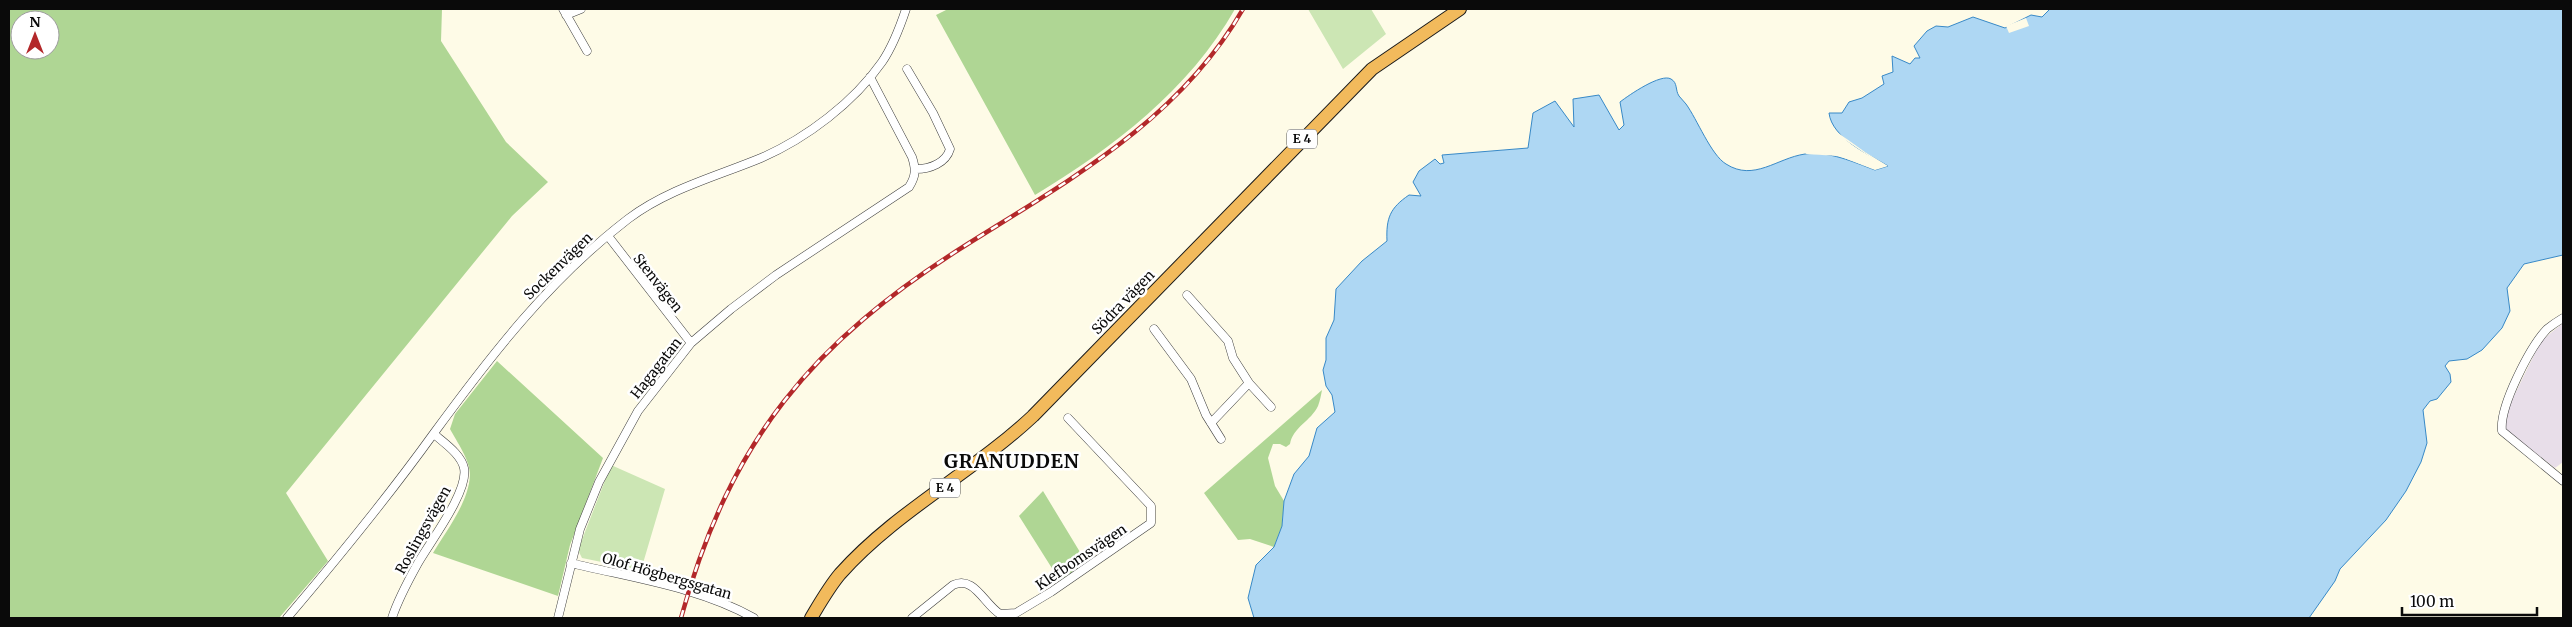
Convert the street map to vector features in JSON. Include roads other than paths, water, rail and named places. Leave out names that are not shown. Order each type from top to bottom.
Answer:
[{"type":"highway","name":"Södra vägen","points":[[811,618],[840,574],[879,537],[981,461],[1033,416],[1372,69],[1460,9]]},
{"type":"street","points":[[581,9],[565,12],[587,51]]},
{"type":"street","name":"Sockenvägen","points":[[287,618],[434,434],[508,335],[556,284],[608,236],[654,202],[680,189],[762,157],[808,132],[839,107],[870,76],[891,47],[906,9]]},
{"type":"street","points":[[870,76],[912,157],[916,169],[925,169],[942,161],[950,148],[934,113],[907,69]]},
{"type":"street","name":"Hagagatan","points":[[558,618],[571,563],[589,504],[611,457],[638,411],[691,343],[760,286],[909,187],[914,180],[916,169]]},
{"type":"street","name":"Stenvägen","points":[[608,236],[691,343]]},
{"type":"street","points":[[1187,295],[1228,341],[1233,358],[1249,383],[1271,407]]},
{"type":"street","points":[[2563,318],[2547,329],[2538,342],[2505,408],[2502,431],[2563,481]]},
{"type":"street","points":[[1154,329],[1191,379],[1211,423],[1221,439]]},
{"type":"street","points":[[1211,423],[1249,383]]},
{"type":"street","name":"Klefbomsvägen","points":[[912,618],[960,581],[967,582],[973,586],[1000,614],[1016,613],[1059,587],[1151,523],[1151,506],[1068,418]]},
{"type":"street","name":"Roslingsvägen","points":[[392,618],[407,584],[457,498],[464,481],[464,468],[459,457],[434,434]]},
{"type":"street","name":"Olof Högbergsgatan","points":[[571,563],[694,594],[732,607],[754,618]]},
{"type":"water","points":[[2050,9],[2563,9],[2563,255],[2524,264],[2507,288],[2510,311],[2502,328],[2482,350],[2467,359],[2449,361],[2445,366],[2450,374],[2451,382],[2437,399],[2430,401],[2423,410],[2427,443],[2421,462],[2406,491],[2386,520],[2340,569],[2335,581],[2309,618],[1254,618],[1248,598],[1256,565],[1274,547],[1282,526],[1284,501],[1294,474],[1309,456],[1317,428],[1335,412],[1332,395],[1326,386],[1323,370],[1326,360],[1326,338],[1334,320],[1336,289],[1362,261],[1387,241],[1387,226],[1390,214],[1397,204],[1409,195],[1421,196],[1413,182],[1419,171],[1435,159],[1440,164],[1444,163],[1442,155],[1528,148],[1533,113],[1555,101],[1574,127],[1573,99],[1599,95],[1619,130],[1624,125],[1620,102],[1645,86],[1666,78],[1671,79],[1675,83],[1679,96],[1715,153],[1726,164],[1736,169],[1756,170],[1795,156],[1814,153],[1841,158],[1875,170],[1888,166],[1861,151],[1844,138],[1832,122],[1829,113],[1842,113],[1849,102],[1862,98],[1884,84],[1882,76],[1893,72],[1892,56],[1910,64],[1915,58],[1920,58],[1914,46],[1927,31],[1936,26],[1948,27],[1973,17],[2005,28],[2031,15],[2042,17]]},
{"type":"railway","points":[[681,618],[701,555],[725,498],[752,447],[784,401],[821,359],[863,319],[912,282],[966,245],[1083,171],[1155,115],[1187,83],[1217,48],[1243,9]]},
{"type":"district","name":"GRANUDDEN","points":[[1012,461]]}]
